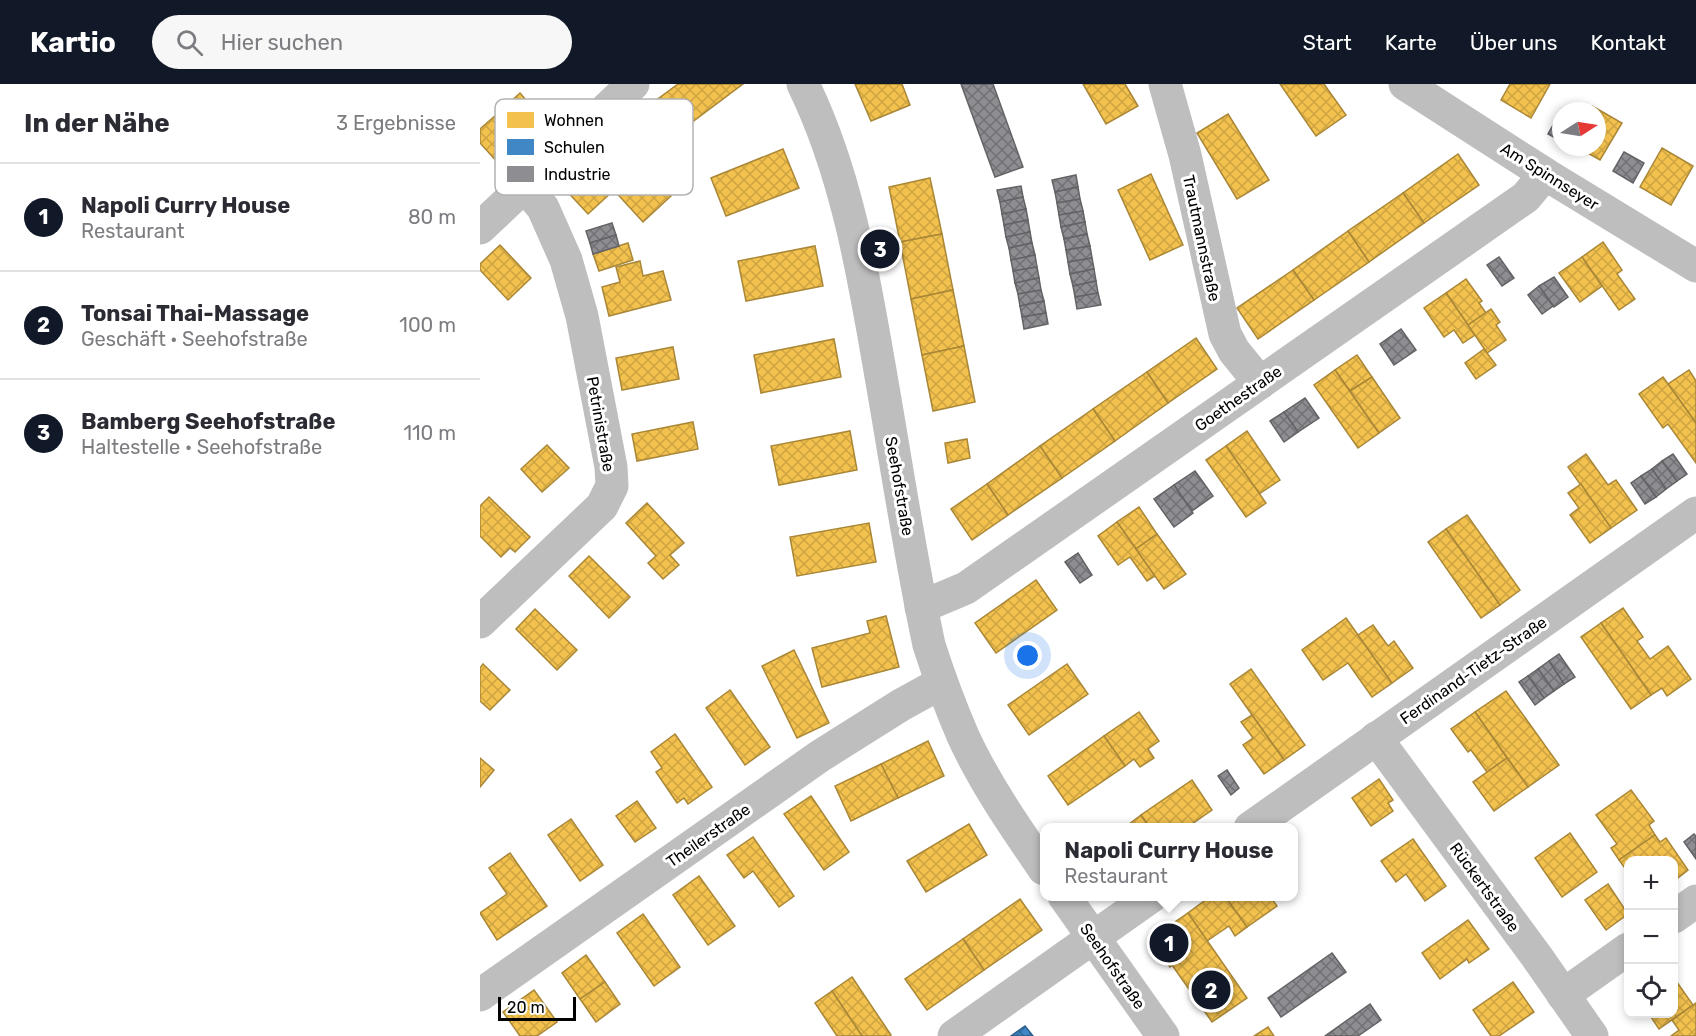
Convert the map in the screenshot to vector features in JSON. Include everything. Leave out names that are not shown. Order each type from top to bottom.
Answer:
[{"type":"street","points":[[617,99],[633,84]]},
{"type":"street","name":"Seehofstraße","points":[[803,84],[816,109],[839,175],[858,254],[929,645],[941,683],[964,737],[1040,863]]},
{"type":"street","name":"Trautmannstraße","points":[[1165,84],[1185,155],[1225,334],[1234,351],[1260,383]]},
{"type":"street","name":"Am Spinnseyer","points":[[1405,84],[1545,174],[1696,266]]},
{"type":"street","name":"Goethestraße","points":[[921,607],[966,588],[1526,197],[1545,174]]},
{"type":"street","points":[[480,228],[515,195]]},
{"type":"street","name":"Petrinistraße","points":[[480,622],[602,506],[612,486],[611,468],[582,316],[566,260],[543,208],[532,195]]},
{"type":"street","name":"Ferdinand-Tietz-Straße","points":[[1257,823],[1696,513]]},
{"type":"street","name":"Theilerstraße","points":[[480,995],[820,756],[901,705],[941,683]]},
{"type":"street","name":"Rückertstraße","points":[[1376,738],[1592,1036]]},
{"type":"street","name":"Seehofstraße","points":[[1067,901],[1163,1036]]},
{"type":"street","points":[[954,1036],[1146,901]]},
{"type":"street","points":[[1678,914],[1696,901]]},
{"type":"street","points":[[1563,995],[1624,952]]},
{"type":"building: Wohnen","points":[[678,84],[743,84],[693,122],[693,99],[658,99]]},
{"type":"building: Wohnen","points":[[855,84],[902,84],[910,105],[871,121]]},
{"type":"building: Wohnen","points":[[1083,84],[1125,84],[1138,106],[1106,124]]},
{"type":"building: Wohnen","points":[[1280,84],[1324,84],[1346,115],[1316,136]]},
{"type":"building: Wohnen","points":[[1510,84],[1550,84],[1531,118],[1501,100]]},
{"type":"building: Wohnen","points":[[520,93],[525,99],[513,99]]},
{"type":"building: Wohnen","points":[[1228,114],[1269,180],[1237,199],[1197,133]]},
{"type":"building: Wohnen","points":[[1606,114],[1622,123],[1606,150]]},
{"type":"building: Wohnen","points":[[495,116],[495,160],[480,143],[480,129]]},
{"type":"building: Wohnen","points":[[1662,148],[1693,166],[1671,205],[1640,187]]},
{"type":"building: Wohnen","points":[[783,149],[799,188],[726,216],[711,178]]},
{"type":"building: Wohnen","points":[[1458,154],[1479,185],[1424,223],[1403,193]]},
{"type":"building: Wohnen","points":[[1151,174],[1183,245],[1150,260],[1118,190]]},
{"type":"building: Wohnen","points":[[930,178],[942,234],[900,242],[889,187]]},
{"type":"building: Wohnen","points":[[1403,193],[1424,223],[1369,262],[1348,231]]},
{"type":"building: Wohnen","points":[[570,195],[609,195],[588,214]]},
{"type":"building: Wohnen","points":[[618,195],[670,195],[671,196],[643,222]]},
{"type":"building: Wohnen","points":[[1348,231],[1369,262],[1314,300],[1293,270]]},
{"type":"building: Wohnen","points":[[942,234],[953,290],[911,299],[900,242]]},
{"type":"building: Wohnen","points":[[1603,242],[1622,270],[1617,274],[1635,299],[1619,310],[1582,257]]},
{"type":"building: Wohnen","points":[[628,243],[633,260],[599,271],[593,254]]},
{"type":"building: Wohnen","points":[[500,245],[531,278],[508,300],[480,270],[480,264]]},
{"type":"building: Wohnen","points":[[815,246],[823,286],[746,301],[738,261]]},
{"type":"building: Wohnen","points":[[1582,257],[1602,286],[1580,302],[1559,273]]},
{"type":"building: Wohnen","points":[[640,261],[643,276],[663,271],[671,300],[609,316],[602,287],[620,282],[616,267]]},
{"type":"building: Wohnen","points":[[1293,270],[1314,300],[1258,339],[1237,308]]},
{"type":"building: Wohnen","points":[[1466,279],[1482,301],[1479,303],[1486,313],[1468,325],[1446,293]]},
{"type":"building: Wohnen","points":[[953,290],[964,346],[922,355],[911,299]]},
{"type":"building: Wohnen","points":[[1446,293],[1475,335],[1463,343],[1454,330],[1444,337],[1424,308]]},
{"type":"building: Wohnen","points":[[1491,309],[1500,322],[1496,325],[1506,340],[1487,353],[1468,325]]},
{"type":"building: Wohnen","points":[[1196,338],[1217,369],[1168,403],[1147,372]]},
{"type":"building: Wohnen","points":[[834,339],[841,377],[761,393],[754,355]]},
{"type":"building: Wohnen","points":[[964,346],[975,402],[933,411],[922,355]]},
{"type":"building: Wohnen","points":[[673,347],[679,379],[622,390],[616,358]]},
{"type":"building: Wohnen","points":[[1484,349],[1496,365],[1476,379],[1465,363]]},
{"type":"building: Wohnen","points":[[1357,355],[1372,377],[1350,391],[1335,370]]},
{"type":"building: Wohnen","points":[[1335,370],[1379,433],[1358,448],[1314,385]]},
{"type":"building: Wohnen","points":[[1689,370],[1696,381],[1696,423],[1668,384]]},
{"type":"building: Wohnen","points":[[1147,372],[1168,403],[1115,441],[1093,409]]},
{"type":"building: Wohnen","points":[[1372,377],[1400,418],[1379,433],[1350,391]]},
{"type":"building: Wohnen","points":[[1663,377],[1696,423],[1696,463],[1668,424],[1663,428],[1639,394]]},
{"type":"building: Wohnen","points":[[1093,409],[1115,441],[1062,478],[1040,446]]},
{"type":"building: Wohnen","points":[[693,422],[698,449],[637,461],[632,434]]},
{"type":"building: Wohnen","points":[[850,431],[857,470],[779,485],[771,446]]},
{"type":"building: Wohnen","points":[[1247,431],[1280,480],[1259,494],[1226,446]]},
{"type":"building: Wohnen","points":[[967,439],[970,458],[948,463],[945,443]]},
{"type":"building: Wohnen","points":[[547,445],[569,468],[542,492],[521,469]]},
{"type":"building: Wohnen","points":[[1040,446],[1062,478],[1008,515],[987,484]]},
{"type":"building: Wohnen","points":[[1226,446],[1266,503],[1246,517],[1206,460]]},
{"type":"building: Wohnen","points":[[1586,454],[1608,485],[1616,480],[1637,510],[1611,528],[1568,467]]},
{"type":"building: Wohnen","points":[[987,484],[1008,515],[972,540],[951,509]]},
{"type":"building: Wohnen","points":[[1581,484],[1611,528],[1590,543],[1570,515],[1579,508],[1568,493]]},
{"type":"building: Wohnen","points":[[489,497],[530,537],[515,552],[510,548],[501,557],[480,536],[480,506]]},
{"type":"building: Wohnen","points":[[647,503],[684,543],[670,555],[679,565],[663,579],[648,563],[656,556],[626,523]]},
{"type":"building: Wohnen","points":[[1139,507],[1157,534],[1136,549],[1117,522]]},
{"type":"building: Wohnen","points":[[1467,515],[1520,590],[1500,605],[1446,529]]},
{"type":"building: Wohnen","points":[[1117,522],[1155,576],[1147,581],[1130,557],[1118,565],[1098,536]]},
{"type":"building: Wohnen","points":[[869,523],[876,562],[797,576],[790,537]]},
{"type":"building: Wohnen","points":[[1446,529],[1500,605],[1481,618],[1428,542]]},
{"type":"building: Wohnen","points":[[1157,534],[1186,574],[1164,589],[1136,549]]},
{"type":"building: Wohnen","points":[[589,556],[630,597],[609,618],[569,576]]},
{"type":"building: Wohnen","points":[[1036,580],[1057,610],[996,653],[975,623]]},
{"type":"building: Wohnen","points":[[1623,608],[1643,637],[1637,641],[1650,659],[1668,646],[1691,679],[1667,696],[1662,688],[1651,695],[1601,623]]},
{"type":"building: Wohnen","points":[[535,609],[577,650],[557,670],[516,629]]},
{"type":"building: Wohnen","points":[[886,616],[899,667],[822,687],[812,648],[870,633],[867,621]]},
{"type":"building: Wohnen","points":[[1346,618],[1392,683],[1372,697],[1348,663],[1323,680],[1302,650]]},
{"type":"building: Wohnen","points":[[1601,623],[1651,695],[1631,709],[1581,637]]},
{"type":"building: Wohnen","points":[[1373,625],[1388,646],[1394,641],[1413,668],[1392,683],[1358,635]]},
{"type":"building: Wohnen","points":[[794,650],[829,723],[797,738],[762,666]]},
{"type":"building: Wohnen","points":[[483,664],[510,690],[490,710],[480,701],[480,668]]},
{"type":"building: Wohnen","points":[[1067,664],[1088,694],[1029,735],[1008,705]]},
{"type":"building: Wohnen","points":[[1251,669],[1305,745],[1284,760],[1230,684]]},
{"type":"building: Wohnen","points":[[730,690],[770,747],[745,765],[706,708]]},
{"type":"building: Wohnen","points":[[1506,691],[1559,765],[1528,787],[1475,712]]},
{"type":"building: Wohnen","points":[[1139,712],[1159,741],[1148,749],[1154,758],[1140,767],[1134,759],[1125,766],[1104,736]]},
{"type":"building: Wohnen","points":[[1475,712],[1507,758],[1487,772],[1471,750],[1468,752],[1451,729]]},
{"type":"building: Wohnen","points":[[1252,715],[1284,760],[1264,774],[1243,745],[1253,738],[1241,722]]},
{"type":"building: Wohnen","points":[[675,734],[712,787],[688,804],[684,798],[677,803],[656,772],[662,768],[651,752]]},
{"type":"building: Wohnen","points":[[1104,736],[1125,766],[1068,805],[1048,776]]},
{"type":"building: Wohnen","points":[[928,741],[944,776],[898,798],[881,764]]},
{"type":"building: Wohnen","points":[[480,758],[494,770],[480,787]]},
{"type":"building: Wohnen","points":[[1507,758],[1528,787],[1494,811],[1473,782]]},
{"type":"building: Wohnen","points":[[881,764],[898,798],[851,821],[835,786]]},
{"type":"building: Wohnen","points":[[1379,779],[1393,800],[1388,803],[1393,811],[1371,826],[1352,798]]},
{"type":"building: Wohnen","points":[[1192,780],[1212,810],[1193,823],[1147,823],[1141,815]]},
{"type":"building: Wohnen","points":[[1631,790],[1654,821],[1649,825],[1655,835],[1619,860],[1611,848],[1617,844],[1596,815]]},
{"type":"building: Wohnen","points":[[811,796],[849,852],[824,870],[784,814]]},
{"type":"building: Wohnen","points":[[637,801],[656,828],[635,842],[616,816]]},
{"type":"building: Wohnen","points":[[1141,815],[1147,823],[1131,823]]},
{"type":"building: Wohnen","points":[[571,819],[603,865],[580,881],[548,835]]},
{"type":"building: Wohnen","points":[[969,824],[987,855],[926,892],[907,861]]},
{"type":"building: Wohnen","points":[[1570,833],[1597,872],[1562,897],[1535,858]]},
{"type":"building: Wohnen","points":[[1655,835],[1660,842],[1666,838],[1688,870],[1678,878],[1678,856],[1625,856]]},
{"type":"building: Wohnen","points":[[753,837],[794,896],[779,907],[753,871],[744,878],[727,855]]},
{"type":"building: Wohnen","points":[[1413,839],[1446,886],[1425,901],[1406,874],[1396,882],[1381,861]]},
{"type":"building: Wohnen","points":[[510,853],[547,906],[497,940],[480,913],[507,894],[489,868]]},
{"type":"building: Wohnen","points":[[1624,857],[1624,867],[1619,860]]},
{"type":"building: Wohnen","points":[[699,876],[735,926],[708,945],[673,895]]},
{"type":"building: Wohnen","points":[[1608,884],[1624,908],[1624,917],[1606,930],[1585,900]]},
{"type":"building: Wohnen","points":[[1020,899],[1042,930],[984,970],[963,939]]},
{"type":"building: Wohnen","points":[[1204,901],[1229,901],[1247,927],[1235,936],[1229,926],[1207,941],[1188,913]]},
{"type":"building: Wohnen","points":[[1229,901],[1274,901],[1277,906],[1247,927]]},
{"type":"building: Wohnen","points":[[1188,913],[1247,998],[1212,1022],[1172,965],[1170,967],[1150,939]]},
{"type":"building: Wohnen","points":[[643,914],[680,967],[654,986],[617,933]]},
{"type":"building: Wohnen","points":[[1468,920],[1489,949],[1469,963],[1467,959],[1440,979],[1422,953]]},
{"type":"building: Wohnen","points":[[963,939],[984,970],[927,1010],[905,979]]},
{"type":"building: Wohnen","points":[[586,955],[605,982],[580,999],[562,973]]},
{"type":"building: Wohnen","points":[[852,977],[890,1036],[862,1036],[832,991]]},
{"type":"building: Wohnen","points":[[605,982],[620,1004],[596,1022],[580,999]]},
{"type":"building: Wohnen","points":[[1513,982],[1534,1012],[1499,1036],[1491,1036],[1473,1010]]},
{"type":"building: Wohnen","points":[[1678,984],[1693,1005],[1678,1016]]},
{"type":"building: Wohnen","points":[[534,990],[557,1022],[537,1036],[520,1036],[503,1012]]},
{"type":"building: Wohnen","points":[[832,991],[862,1036],[837,1036],[815,1003]]},
{"type":"building: Wohnen","points":[[1696,1003],[1696,1036],[1671,1036],[1679,1030],[1672,1020],[1678,1018]]},
{"type":"building: Wohnen","points":[[1652,1018],[1675,1018],[1659,1029]]},
{"type":"building: Wohnen","points":[[1268,1027],[1274,1036],[1254,1036]]},
{"type":"building: Schulen","points":[[1025,1026],[1033,1036],[1011,1036]]},
{"type":"building: Industrie","points":[[961,84],[993,84],[1023,167],[995,177]]},
{"type":"building: Industrie","points":[[1624,152],[1644,163],[1633,183],[1613,171]]},
{"type":"building: Industrie","points":[[1076,175],[1078,187],[1055,192],[1052,180]]},
{"type":"building: Industrie","points":[[1021,186],[1023,197],[1000,202],[997,190]]},
{"type":"building: Industrie","points":[[1078,187],[1080,199],[1057,203],[1055,192]]},
{"type":"building: Industrie","points":[[1023,197],[1026,209],[1002,214],[1000,202]]},
{"type":"building: Industrie","points":[[1080,199],[1083,211],[1059,215],[1057,203]]},
{"type":"building: Industrie","points":[[1026,209],[1028,220],[1004,225],[1002,214]]},
{"type":"building: Industrie","points":[[1083,211],[1085,222],[1061,227],[1059,215]]},
{"type":"building: Industrie","points":[[1028,220],[1030,232],[1006,237],[1004,225]]},
{"type":"building: Industrie","points":[[1085,222],[1087,234],[1064,239],[1061,227]]},
{"type":"building: Industrie","points":[[612,223],[616,235],[590,243],[586,231]]},
{"type":"building: Industrie","points":[[1030,232],[1032,243],[1009,248],[1006,237]]},
{"type":"building: Industrie","points":[[1087,234],[1090,246],[1066,250],[1064,239]]},
{"type":"building: Industrie","points":[[616,235],[619,246],[593,254],[590,243]]},
{"type":"building: Industrie","points":[[1032,243],[1035,255],[1011,260],[1009,248]]},
{"type":"building: Industrie","points":[[1090,246],[1092,258],[1068,262],[1066,250]]},
{"type":"building: Industrie","points":[[1035,255],[1037,267],[1013,271],[1011,260]]},
{"type":"building: Industrie","points":[[1499,257],[1514,278],[1502,286],[1487,265]]},
{"type":"building: Industrie","points":[[1092,258],[1094,269],[1070,274],[1068,262]]},
{"type":"building: Industrie","points":[[1037,267],[1039,278],[1015,283],[1013,271]]},
{"type":"building: Industrie","points":[[1094,269],[1096,281],[1073,286],[1070,274]]},
{"type":"building: Industrie","points":[[1554,277],[1568,297],[1554,307],[1539,286]]},
{"type":"building: Industrie","points":[[1039,278],[1041,290],[1018,294],[1015,283]]},
{"type":"building: Industrie","points":[[1096,281],[1098,293],[1075,297],[1073,286]]},
{"type":"building: Industrie","points":[[1539,286],[1553,306],[1542,314],[1528,295]]},
{"type":"building: Industrie","points":[[1041,290],[1044,301],[1020,306],[1018,294]]},
{"type":"building: Industrie","points":[[1098,293],[1101,305],[1077,309],[1075,297]]},
{"type":"building: Industrie","points":[[1044,301],[1046,313],[1022,317],[1020,306]]},
{"type":"building: Industrie","points":[[1046,313],[1048,324],[1024,329],[1022,317]]},
{"type":"building: Industrie","points":[[1401,329],[1416,350],[1394,365],[1380,344]]},
{"type":"building: Industrie","points":[[1305,398],[1319,418],[1298,432],[1284,412]]},
{"type":"building: Industrie","points":[[1284,412],[1298,432],[1284,442],[1270,421]]},
{"type":"building: Industrie","points":[[1673,454],[1687,474],[1677,481],[1662,461]]},
{"type":"building: Industrie","points":[[1662,461],[1677,481],[1666,489],[1652,469]]},
{"type":"building: Industrie","points":[[1652,469],[1666,489],[1656,497],[1641,476]]},
{"type":"building: Industrie","points":[[1195,471],[1213,496],[1192,511],[1174,485]]},
{"type":"building: Industrie","points":[[1641,476],[1656,497],[1645,504],[1631,483]]},
{"type":"building: Industrie","points":[[1174,485],[1193,513],[1174,527],[1154,499]]},
{"type":"building: Industrie","points":[[1078,553],[1092,575],[1080,583],[1065,562]]},
{"type":"building: Industrie","points":[[1559,654],[1575,677],[1564,684],[1549,661]]},
{"type":"building: Industrie","points":[[1549,661],[1564,684],[1554,691],[1538,669]]},
{"type":"building: Industrie","points":[[1538,669],[1554,691],[1544,698],[1528,676]]},
{"type":"building: Industrie","points":[[1528,676],[1544,698],[1535,705],[1519,682]]},
{"type":"building: Industrie","points":[[1227,770],[1239,788],[1231,795],[1218,776]]},
{"type":"building: Industrie","points":[[1694,834],[1696,836],[1696,859],[1684,842]]},
{"type":"building: Industrie","points":[[1332,953],[1346,972],[1281,1017],[1268,998]]},
{"type":"building: Industrie","points":[[1370,1004],[1381,1020],[1358,1036],[1325,1036]]},
{"type":"place","name":"Bamberg Seehofstraße","points":[[880,249]]},
{"type":"place","name":"Napoli Curry House","points":[[1169,943]]},
{"type":"place","name":"Tonsai Thai-Massage","points":[[1211,990]]}]
